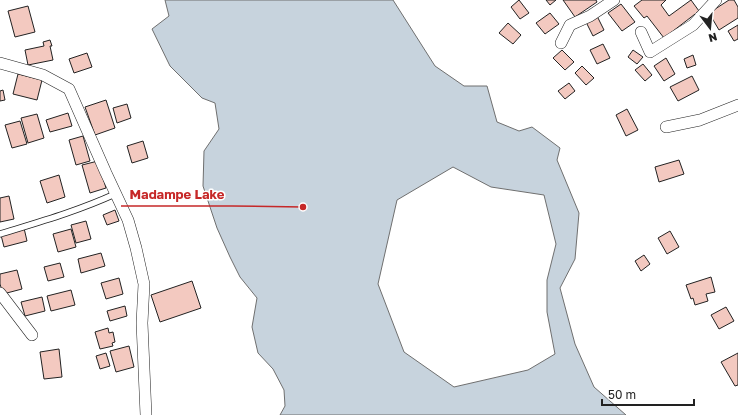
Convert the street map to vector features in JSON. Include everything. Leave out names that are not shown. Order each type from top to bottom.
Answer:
[{"type":"street","points":[[561,43],[570,25],[590,16],[614,0]]},
{"type":"street","points":[[640,32],[650,52],[693,25],[716,0]]},
{"type":"street","points":[[0,63],[43,75],[69,89],[128,220],[144,284],[142,323],[146,415]]},
{"type":"street","points":[[666,127],[700,120],[738,105]]},
{"type":"street","points":[[0,294],[32,335]]},
{"type":"lane","points":[[0,234],[57,217],[115,194]]},
{"type":"shaded area","points":[[165,0],[393,0],[435,66],[464,86],[487,86],[497,122],[519,131],[532,127],[560,148],[557,160],[579,213],[575,259],[560,288],[575,344],[594,387],[626,415],[280,415],[285,406],[284,390],[273,369],[258,353],[252,327],[257,298],[240,277],[230,257],[217,228],[203,186],[204,151],[219,129],[215,103],[202,98],[170,66],[152,29],[169,16]],"holes":[[[453,167],[491,187],[544,195],[556,244],[547,280],[547,312],[555,354],[528,370],[454,387],[404,352],[378,284],[397,200]]]},
{"type":"building","points":[[519,0],[529,13],[520,19],[511,7]]},
{"type":"building","points":[[546,0],[556,0],[550,5]]},
{"type":"building","points":[[563,0],[596,0],[597,2],[575,17]]},
{"type":"building","points":[[642,0],[666,0],[661,5],[669,16],[691,0],[699,11],[664,38],[647,16],[644,18],[634,6]]},
{"type":"building","points":[[729,0],[734,0],[738,7],[738,18],[719,30],[709,13]]},
{"type":"building","points":[[621,4],[635,22],[622,31],[608,13]]},
{"type":"building","points":[[28,6],[35,32],[15,37],[8,11]]},
{"type":"building","points":[[550,13],[559,24],[545,34],[536,23]]},
{"type":"building","points":[[596,14],[604,30],[593,36],[585,20]]},
{"type":"building","points":[[508,23],[521,35],[513,44],[499,33]]},
{"type":"building","points":[[738,25],[738,39],[734,41],[728,31]]},
{"type":"building","points":[[50,40],[53,60],[28,65],[25,50],[44,46],[43,42]]},
{"type":"building","points":[[603,44],[610,58],[597,64],[590,50]]},
{"type":"building","points":[[562,50],[574,62],[565,70],[553,58]]},
{"type":"building","points":[[633,50],[643,57],[637,64],[628,57]]},
{"type":"building","points":[[87,53],[92,67],[74,73],[69,59]]},
{"type":"building","points":[[693,55],[696,65],[687,68],[684,59]]},
{"type":"building","points":[[666,58],[675,74],[664,81],[654,66]]},
{"type":"building","points":[[643,64],[652,75],[645,81],[635,70]]},
{"type":"building","points":[[582,66],[594,78],[586,85],[575,73]]},
{"type":"building","points":[[18,74],[42,80],[37,100],[13,94]]},
{"type":"building","points":[[692,76],[699,90],[678,101],[670,87]]},
{"type":"building","points":[[569,83],[575,91],[565,99],[558,91]]},
{"type":"building","points":[[3,90],[5,100],[0,101],[0,91]]},
{"type":"building","points":[[106,100],[115,128],[95,135],[85,107]]},
{"type":"building","points":[[127,104],[131,118],[117,123],[113,108]]},
{"type":"building","points":[[627,109],[638,130],[626,136],[616,115]]},
{"type":"building","points":[[68,113],[72,126],[50,132],[46,120]]},
{"type":"building","points":[[37,114],[44,138],[28,143],[21,118]]},
{"type":"building","points":[[20,121],[27,144],[12,148],[5,125]]},
{"type":"building","points":[[83,136],[90,161],[76,165],[69,140]]},
{"type":"building","points":[[143,141],[148,158],[132,163],[127,146]]},
{"type":"building","points":[[679,160],[684,174],[659,182],[655,167]]},
{"type":"building","points":[[98,161],[106,188],[90,193],[82,165]]},
{"type":"building","points":[[59,175],[65,197],[47,203],[40,181]]},
{"type":"building","points":[[9,196],[14,219],[0,222],[0,198]]},
{"type":"building","points":[[115,210],[119,221],[107,225],[103,215]]},
{"type":"building","points":[[86,221],[91,239],[76,243],[71,225]]},
{"type":"building","points":[[24,228],[27,241],[4,247],[1,235]]},
{"type":"building","points":[[71,229],[76,247],[58,252],[53,234]]},
{"type":"building","points":[[670,231],[679,247],[667,254],[658,238]]},
{"type":"building","points":[[101,253],[105,266],[81,273],[78,259]]},
{"type":"building","points":[[644,255],[650,264],[641,271],[635,261]]},
{"type":"building","points":[[60,263],[64,277],[48,281],[44,267]]},
{"type":"building","points":[[17,270],[22,289],[3,294],[0,284],[0,274]]},
{"type":"building","points":[[711,277],[715,292],[706,294],[708,301],[695,305],[686,285]]},
{"type":"building","points":[[119,278],[123,294],[106,299],[101,283]]},
{"type":"building","points":[[192,281],[201,308],[160,322],[151,295]]},
{"type":"building","points":[[71,290],[75,305],[51,311],[47,296]]},
{"type":"building","points":[[42,297],[45,311],[25,316],[21,302]]},
{"type":"building","points":[[125,306],[127,316],[110,321],[107,311]]},
{"type":"building","points":[[726,307],[734,321],[719,329],[711,315]]},
{"type":"building","points":[[108,328],[109,333],[113,332],[115,342],[112,343],[113,346],[100,349],[95,332]]},
{"type":"building","points":[[129,346],[134,367],[116,372],[110,351]]},
{"type":"building","points":[[59,349],[62,377],[44,379],[40,352]]},
{"type":"building","points":[[106,353],[110,366],[100,369],[96,356]]},
{"type":"building","points":[[738,353],[738,385],[735,386],[721,362]]},
{"type":"place","name":"Madampe Lake","points":[[303,207]]}]
